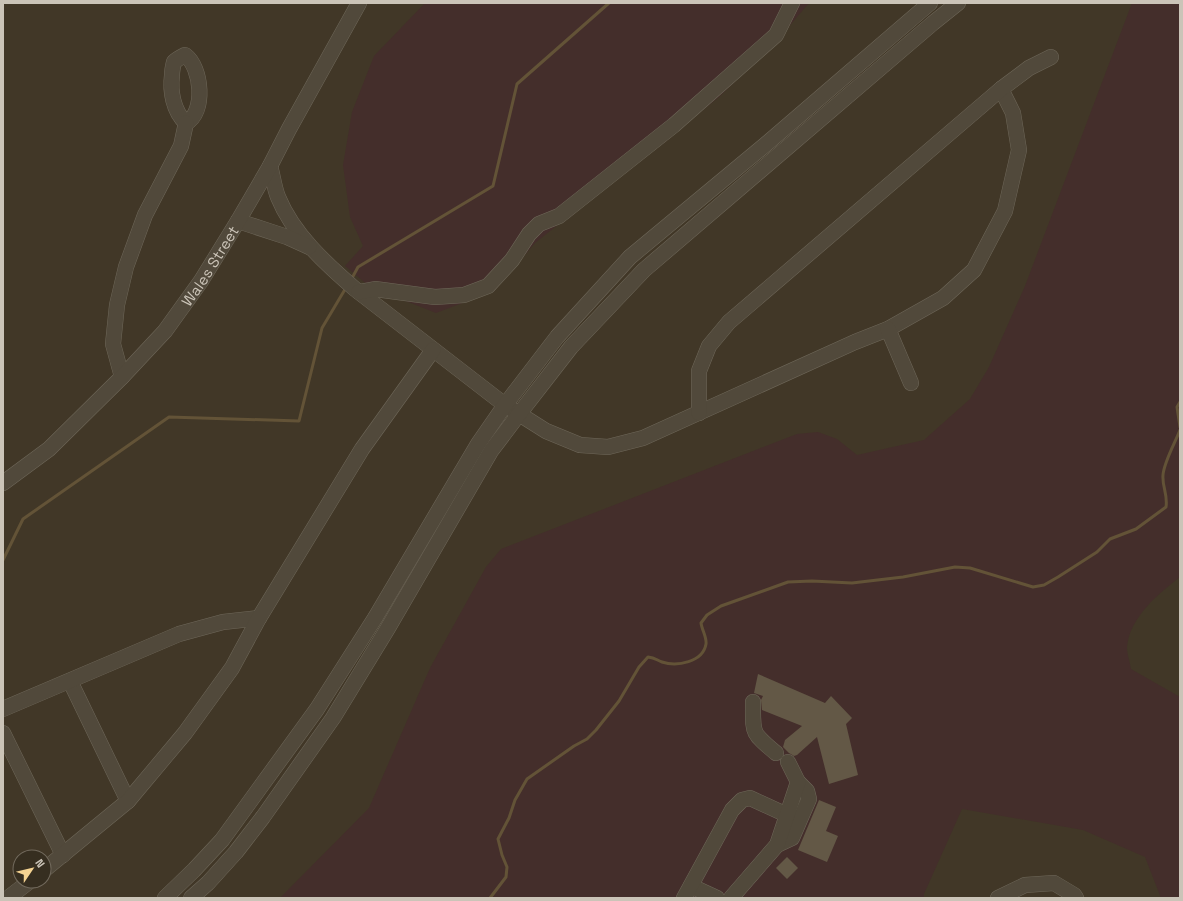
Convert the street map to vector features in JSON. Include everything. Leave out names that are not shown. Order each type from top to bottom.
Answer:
[{"type":"street","name":"Wales Street","points":[[3,483],[48,449],[122,377],[165,331],[201,281],[238,221],[270,166],[359,3]]},
{"type":"street","points":[[357,290],[375,289],[435,297],[464,295],[488,286],[512,260],[529,234],[539,224],[559,216],[674,125],[776,35],[792,3]]},
{"type":"street","points":[[165,898],[222,840],[318,709],[375,618],[478,444],[505,405],[557,337],[630,257],[765,145],[930,3]]},
{"type":"street","points":[[191,898],[208,883],[236,852],[263,818],[333,718],[491,452],[571,347],[644,270],[926,28],[958,3]]},
{"type":"street","points":[[699,412],[699,371],[709,346],[729,322],[1001,89],[1029,68],[1051,57]]},
{"type":"street","points":[[270,166],[278,196],[291,224],[337,274],[433,350],[519,414],[546,431],[580,445],[608,447],[643,438],[855,342],[888,329],[943,298],[974,270],[1005,212],[1019,150],[1013,113],[1001,89]]},
{"type":"street","points":[[122,377],[112,344],[117,305],[126,267],[145,215],[181,146],[186,123]]},
{"type":"street","points":[[238,221],[281,235],[311,247]]},
{"type":"street","points":[[888,329],[911,383]]},
{"type":"street","points":[[52,864],[128,801],[185,733],[232,668],[259,618],[362,449],[433,350]]},
{"type":"street","points":[[3,709],[179,634],[223,622],[259,618]]},
{"type":"street","points":[[70,681],[128,801]]},
{"type":"street","points":[[752,702],[753,728],[755,733],[759,739],[782,758],[798,782],[807,791],[810,799],[792,838],[777,845]]},
{"type":"street","points":[[3,733],[63,856]]},
{"type":"street","points":[[731,898],[777,845],[798,782]]},
{"type":"street","points":[[717,898],[688,892],[732,810],[742,800],[750,798],[787,815]]},
{"type":"street","points":[[998,898],[1025,885],[1054,883],[1074,895],[1076,898]]},
{"type":"street","points":[[8,898],[20,889]]},
{"type":"shaded area","points":[[425,3],[809,3],[780,37],[719,97],[535,243],[494,291],[436,313],[370,287],[345,266],[363,246],[350,217],[343,165],[352,112],[374,56]]},
{"type":"shaded area","points":[[1132,3],[1180,3],[1180,577],[1154,599],[1139,616],[1129,636],[1127,652],[1131,669],[1180,697],[1180,898],[1161,898],[1145,857],[1083,830],[962,809],[924,894],[924,898],[280,898],[369,808],[430,668],[486,567],[501,549],[797,434],[818,432],[837,439],[857,455],[924,440],[970,399],[989,367],[1025,286]]},
{"type":"building","points":[[758,674],[825,703],[831,696],[852,718],[846,724],[858,775],[829,784],[817,737],[794,756],[783,747],[785,740],[802,726],[762,710],[761,700],[763,696],[754,693]]},
{"type":"building","points":[[819,800],[836,807],[826,831],[838,836],[827,862],[798,850]]},
{"type":"building","points":[[787,857],[798,868],[787,879],[776,868]]},
{"type":"waterway","points":[[351,280],[358,267],[493,186],[517,84],[609,3]]},
{"type":"waterway","points":[[3,560],[23,519],[169,417],[299,421],[322,328],[347,286]]},
{"type":"waterway","points":[[1180,402],[1177,407],[1180,427]]},
{"type":"waterway","points":[[490,898],[506,877],[507,867],[498,839],[509,818],[515,800],[527,779],[574,746],[587,739],[596,730],[619,701],[639,667],[648,657],[662,662],[675,664],[688,662],[700,655],[706,644],[701,623],[707,615],[721,606],[788,582],[812,581],[852,583],[903,577],[955,567],[970,568],[1033,587],[1044,585],[1097,552],[1110,539],[1136,529],[1166,507],[1163,475],[1168,458],[1180,430]]}]
